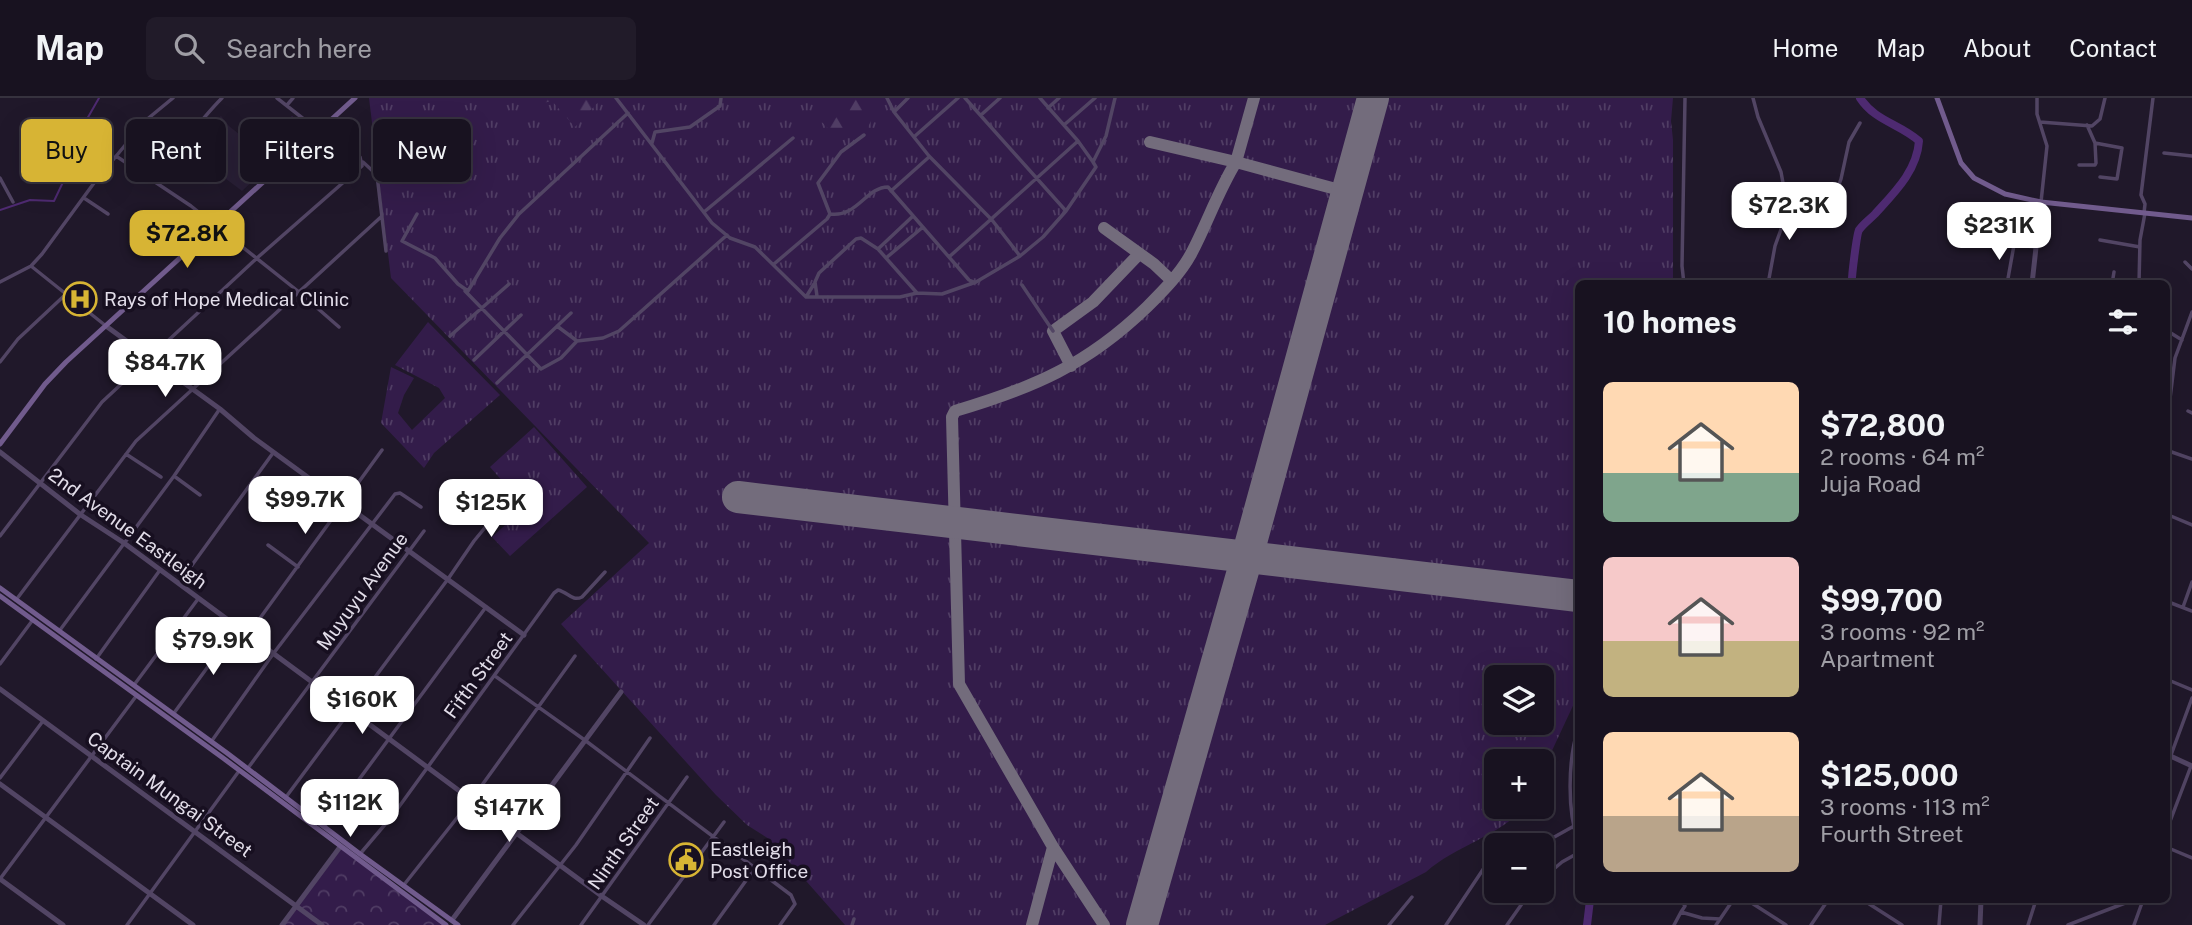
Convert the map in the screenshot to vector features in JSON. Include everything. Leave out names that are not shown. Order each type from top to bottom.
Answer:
[{"type":"main road","points":[[332,119],[355,98]]},
{"type":"main road","points":[[1937,98],[1961,163],[1974,178],[2005,194],[2041,202],[2192,218]]},
{"type":"main road","points":[[0,444],[45,384],[263,182]]},
{"type":"main road","points":[[0,588],[34,618],[446,925]]},
{"type":"main road","points":[[0,596],[59,632],[134,685],[458,925]]},
{"type":"street","points":[[0,282],[31,266],[116,156],[149,117],[173,98]]},
{"type":"street","points":[[202,119],[222,98]]},
{"type":"street","points":[[277,98],[307,119]]},
{"type":"street","points":[[287,105],[293,98]]},
{"type":"street","points":[[616,98],[712,223],[727,235],[755,247],[806,296],[901,297],[917,293],[942,294],[975,282],[1020,256],[1043,237],[1066,211],[1096,167],[1078,141],[1040,98]]},
{"type":"street","points":[[652,144],[655,132],[690,127],[720,106],[721,98]]},
{"type":"street","points":[[887,98],[894,112],[929,156],[992,220],[1020,256]]},
{"type":"street","points":[[894,112],[908,98]]},
{"type":"street","points":[[915,137],[958,98]]},
{"type":"street","points":[[965,98],[1066,211]]},
{"type":"street","points":[[981,115],[1000,98]]},
{"type":"street","points":[[1048,108],[1059,98]]},
{"type":"street","points":[[1064,125],[1095,98]]},
{"type":"street","points":[[1093,162],[1106,136],[1115,98]]},
{"type":"street","points":[[1684,280],[1685,98]]},
{"type":"street","points":[[1753,98],[1781,172],[1788,210],[1775,246],[1769,280]]},
{"type":"street","points":[[2032,280],[2047,152],[2037,98]]},
{"type":"street","points":[[2040,122],[2095,124],[2100,119],[2105,98]]},
{"type":"street","points":[[2139,280],[2145,204],[2141,195],[2153,98]]},
{"type":"street","points":[[458,284],[468,291],[500,238],[519,214],[628,113]]},
{"type":"street","points":[[1784,218],[1814,222],[1826,219],[1841,179],[1849,142],[1860,123]]},
{"type":"street","points":[[2079,165],[2096,163],[2095,143],[2087,125]]},
{"type":"street","points":[[830,214],[818,183],[841,152],[864,135]]},
{"type":"street","points":[[704,212],[793,138]]},
{"type":"street","points":[[949,257],[1078,141]]},
{"type":"street","points":[[2095,143],[2122,148],[2117,179],[2100,177]]},
{"type":"street","points":[[2164,153],[2192,156]]},
{"type":"street","points":[[116,156],[126,163]]},
{"type":"street","points":[[891,191],[929,156]]},
{"type":"street","points":[[359,160],[377,175],[386,251]]},
{"type":"street","points":[[0,536],[92,412],[257,258],[362,166],[362,162]]},
{"type":"street","points":[[0,178],[13,202]]},
{"type":"street","points":[[155,182],[257,258],[338,327]]},
{"type":"street","points":[[774,264],[821,225],[830,214],[846,213],[883,187],[891,191],[969,280],[975,282]]},
{"type":"street","points":[[84,198],[108,215]]},
{"type":"street","points":[[418,214],[402,241],[435,258],[481,310],[526,356],[543,369],[561,358],[577,341],[603,338],[619,331],[727,235]]},
{"type":"street","points":[[16,600],[136,440],[382,216]]},
{"type":"street","points":[[878,249],[913,216]]},
{"type":"street","points":[[886,258],[923,227]]},
{"type":"street","points":[[806,296],[822,269],[856,239],[862,238],[878,249],[917,293]]},
{"type":"street","points":[[2100,240],[2140,247]]},
{"type":"street","points":[[2008,280],[2014,245],[2036,247]]},
{"type":"street","points":[[2185,261],[2192,269]]},
{"type":"street","points":[[31,266],[106,326],[524,635]]},
{"type":"street","points":[[2113,280],[2114,271]]},
{"type":"street","points":[[815,282],[817,296]]},
{"type":"street","points":[[450,336],[509,284]]},
{"type":"street","points":[[1022,285],[1054,331]]},
{"type":"street","points":[[0,362],[18,339],[65,295]]},
{"type":"street","points":[[2170,397],[2174,363],[2192,312]]},
{"type":"street","points":[[497,383],[571,313]]},
{"type":"street","points":[[474,360],[521,315]]},
{"type":"street","points":[[557,326],[577,341]]},
{"type":"street","points":[[2170,332],[2182,340]]},
{"type":"street","points":[[59,632],[220,409]]},
{"type":"street","points":[[247,636],[382,450]]},
{"type":"street","points":[[2170,451],[2192,459]]},
{"type":"street","name":"2nd Avenue Eastleigh","points":[[0,452],[81,515],[124,542],[247,636],[603,897],[646,925]]},
{"type":"street","points":[[179,584],[275,452]]},
{"type":"street","points":[[125,454],[161,477]]},
{"type":"street","points":[[174,476],[200,495]]},
{"type":"street","points":[[211,742],[273,654],[395,494],[400,494],[421,507]]},
{"type":"street","points":[[286,797],[502,507]]},
{"type":"street","points":[[2170,516],[2192,525]]},
{"type":"street","name":"Muyuyu Avenue","points":[[248,768],[424,531]]},
{"type":"street","points":[[268,545],[298,567]]},
{"type":"street","points":[[96,659],[160,570]]},
{"type":"street","name":"Fifth Street","points":[[360,854],[393,815],[558,590],[577,600],[605,572]]},
{"type":"street","points":[[2183,607],[2192,582]]},
{"type":"street","points":[[134,685],[198,599]]},
{"type":"street","points":[[2170,603],[2192,611]]},
{"type":"street","points":[[324,827],[486,607]]},
{"type":"street","points":[[0,664],[34,618]]},
{"type":"street","points":[[173,715],[237,627]]},
{"type":"street","points":[[403,886],[472,799],[575,656]]},
{"type":"street","points":[[495,676],[791,895],[795,900],[794,906],[780,925]]},
{"type":"street","points":[[2170,681],[2192,690]]},
{"type":"street","name":"Captain Mungai Street","points":[[0,689],[322,925]]},
{"type":"street","points":[[452,920],[621,692]]},
{"type":"street","points":[[63,925],[0,879],[137,695]]},
{"type":"street","points":[[2170,752],[2192,698]]},
{"type":"street","points":[[0,778],[44,720]]},
{"type":"street","points":[[513,925],[560,865],[650,738]]},
{"type":"street","points":[[1575,740],[1570,799],[1575,830]]},
{"type":"street","points":[[2170,755],[2191,766],[2170,821]]},
{"type":"street","points":[[127,925],[239,771]]},
{"type":"street","name":"Ninth Street","points":[[581,925],[687,777]]},
{"type":"street","points":[[0,784],[193,925]]},
{"type":"street","points":[[646,925],[724,822]]},
{"type":"street","points":[[1554,837],[1574,826]]},
{"type":"street","points":[[282,925],[340,847]]},
{"type":"street","points":[[2170,849],[2192,858]]},
{"type":"street","points":[[1554,869],[1575,855]]},
{"type":"street","points":[[715,925],[755,868]]},
{"type":"street","points":[[1446,925],[1484,868]]},
{"type":"street","points":[[1389,925],[1412,897]]},
{"type":"street","points":[[1507,925],[1523,903]]},
{"type":"street","points":[[1674,925],[1685,906],[1683,903]]},
{"type":"street","points":[[1716,925],[1731,903]]},
{"type":"street","points":[[1752,903],[1786,925]]},
{"type":"street","points":[[1811,925],[1826,903]]},
{"type":"street","points":[[1868,903],[1902,925]]},
{"type":"street","points":[[1939,925],[1941,903]]},
{"type":"street","points":[[1980,925],[1981,903]]},
{"type":"street","points":[[2028,925],[2035,903]]},
{"type":"street","points":[[2068,925],[2125,903]]},
{"type":"street","points":[[2134,925],[2141,903]]},
{"type":"street","points":[[1681,912],[1702,918],[1720,919]]},
{"type":"street","points":[[1698,925],[1702,918]]},
{"type":"street","points":[[852,925],[854,919]]},
{"type":"shaded area","points":[[226,122],[240,135],[240,182],[252,182],[242,191],[226,179]]},
{"type":"green space","points":[[369,98],[1673,98],[1673,280],[1575,280],[1575,701],[1553,749],[1484,749],[1484,819],[1512,819],[1490,833],[1484,833],[1484,836],[1426,872],[1325,925],[845,925],[769,839],[747,825],[716,795],[561,624],[649,543],[391,278],[379,182],[471,182],[471,119],[373,119],[373,131]]},
{"type":"green space","points":[[528,98],[602,98],[575,127],[552,101],[534,105]]},
{"type":"green space","points":[[838,98],[893,98],[879,105],[867,129],[851,130],[836,137],[821,121]]},
{"type":"green space","points":[[428,322],[500,395],[434,453],[424,468],[381,423],[391,367],[414,378],[398,413],[412,430],[445,398],[439,388],[395,365]]},
{"type":"green space","points":[[534,427],[587,487],[510,556],[492,537],[525,507],[490,467]]},
{"type":"green space","points":[[340,847],[446,925],[282,925]]},
{"type":"waterway","points":[[0,210],[30,200],[54,201],[65,178],[64,143],[83,126],[99,98]]},
{"type":"waterway","points":[[1852,280],[1859,230],[1903,181],[1914,162],[1919,141],[1873,112],[1860,98]]},
{"type":"waterway","points":[[1587,925],[1590,903]]},
{"type":"taxiway","points":[[1254,98],[1236,162],[1347,192]]},
{"type":"taxiway","points":[[1104,925],[1053,847],[959,684],[952,417],[955,411],[1034,383],[1080,359],[1125,327],[1159,295],[1182,268],[1236,162],[1150,142]]},
{"type":"taxiway","points":[[1104,228],[1154,264],[1172,281]]},
{"type":"taxiway","points":[[1071,366],[1053,331],[1093,302],[1139,254]]},
{"type":"taxiway","points":[[1032,925],[1053,847]]},
{"type":"runway","points":[[1142,925],[1247,557],[1373,98]]},
{"type":"runway","points":[[738,497],[1575,596]]},
{"type":"place","name":"Rays of Hope Medical Clinic","points":[[80,299]]},
{"type":"place","name":"Eastleigh Post Office","points":[[686,860]]}]
